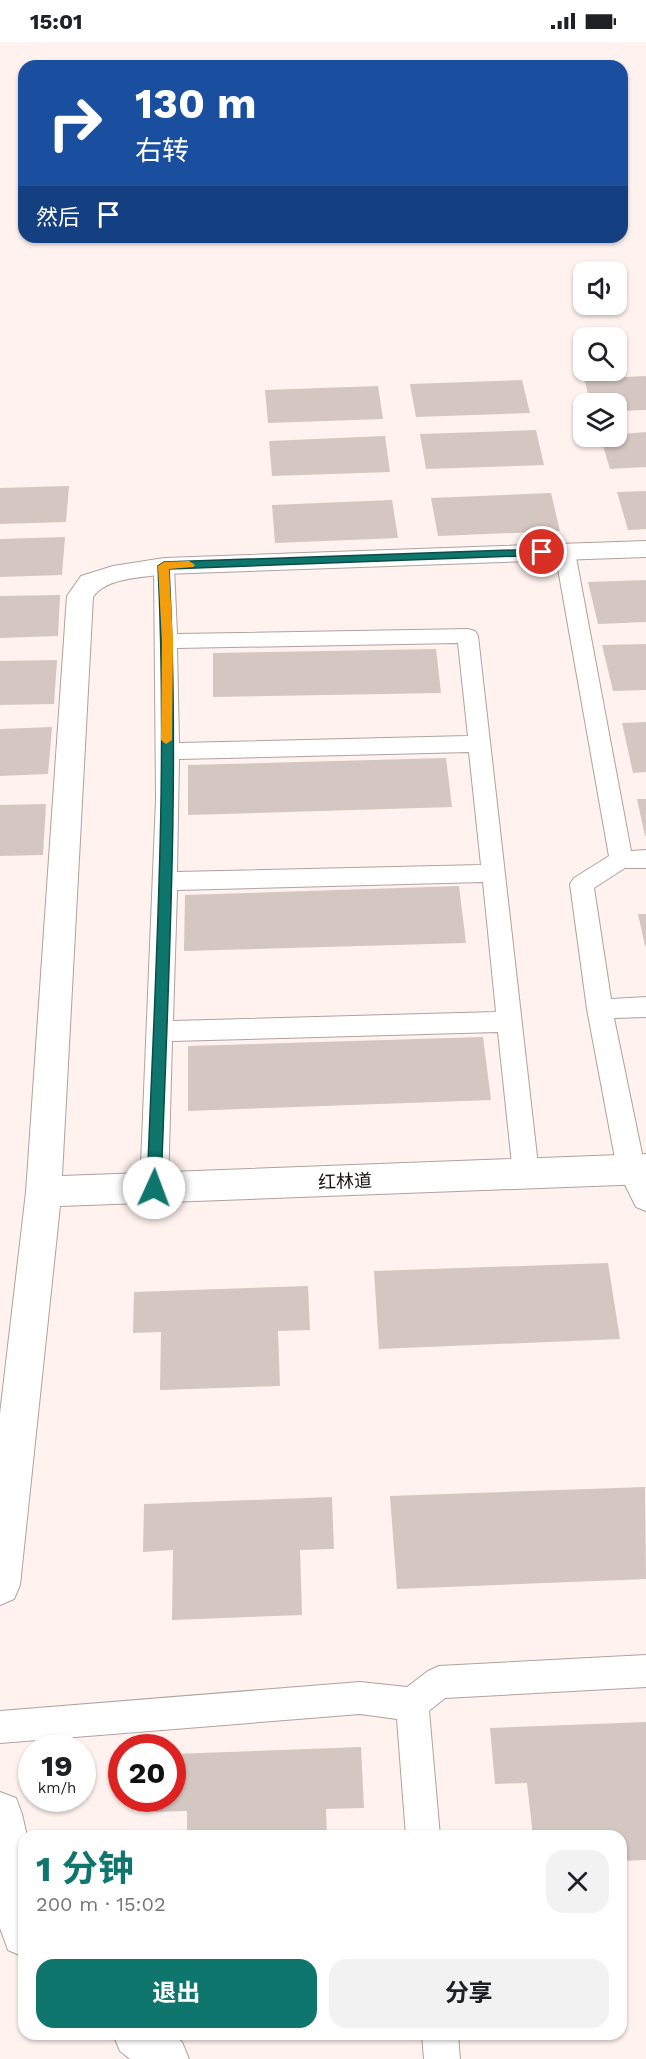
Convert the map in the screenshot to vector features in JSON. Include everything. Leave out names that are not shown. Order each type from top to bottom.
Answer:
[{"type":"street","points":[[0,1585],[44,1192],[80,596],[90,582],[113,574],[164,566],[646,549]]},
{"type":"street","name":"红林道","points":[[44,1192],[526,1174],[641,1179]]},
{"type":"street","points":[[0,1814],[18,1904]]},
{"type":"street","points":[[144,2040],[165,2059]]},
{"type":"lane","points":[[565,552],[621,860]]},
{"type":"lane","points":[[154,1188],[166,881],[167,641],[164,566]]},
{"type":"lane","points":[[167,641],[468,636],[526,1174]]},
{"type":"lane","points":[[166,751],[479,744]]},
{"type":"lane","points":[[641,1179],[600,1009],[582,884],[621,860],[646,859]]},
{"type":"lane","points":[[166,881],[493,873]]},
{"type":"lane","points":[[600,1009],[646,1007]]},
{"type":"lane","points":[[159,1031],[510,1022]]},
{"type":"lane","points":[[0,1727],[360,1698],[412,1704],[439,1682],[646,1671]]},
{"type":"lane","points":[[412,1704],[422,1830]]},
{"type":"lane","points":[[440,2040],[442,2059]]},
{"type":"building","points":[[646,376],[646,410],[627,411],[627,393],[588,393],[585,381],[627,381],[627,377]]},
{"type":"building","points":[[522,380],[530,413],[416,417],[410,384]]},
{"type":"building","points":[[378,386],[383,419],[268,423],[265,390]]},
{"type":"building","points":[[536,430],[544,465],[426,469],[420,434]]},
{"type":"building","points":[[646,432],[646,467],[610,469],[603,447],[627,447],[627,434]]},
{"type":"building","points":[[385,436],[390,472],[272,476],[269,441]]},
{"type":"building","points":[[69,486],[66,522],[0,524],[0,488]]},
{"type":"building","points":[[646,491],[646,529],[628,530],[617,492]]},
{"type":"building","points":[[551,493],[560,531],[438,536],[431,498]]},
{"type":"building","points":[[392,500],[398,538],[275,543],[272,505]]},
{"type":"building","points":[[65,537],[62,575],[0,577],[0,539]]},
{"type":"building","points":[[646,580],[646,622],[598,624],[588,582]]},
{"type":"building","points":[[60,595],[58,636],[0,638],[0,596]]},
{"type":"building","points":[[646,644],[646,690],[613,691],[602,645]]},
{"type":"building","points":[[436,649],[441,693],[213,697],[213,653]]},
{"type":"building","points":[[57,660],[54,704],[0,705],[0,661]]},
{"type":"building","points":[[646,722],[646,772],[633,773],[622,723]]},
{"type":"building","points":[[52,727],[48,774],[0,776],[0,729]]},
{"type":"building","points":[[446,758],[452,807],[188,815],[188,765]]},
{"type":"building","points":[[637,799],[646,799],[646,836],[645,836]]},
{"type":"building","points":[[46,804],[43,855],[0,856],[0,805]]},
{"type":"building","points":[[459,886],[466,943],[184,951],[185,895]]},
{"type":"building","points":[[638,914],[646,914],[646,946],[645,946]]},
{"type":"building","points":[[483,1037],[491,1100],[188,1111],[188,1046]]},
{"type":"building","points":[[608,1263],[620,1339],[379,1349],[374,1271]]},
{"type":"building","points":[[308,1286],[310,1330],[278,1331],[280,1386],[160,1390],[161,1332],[133,1333],[134,1292]]},
{"type":"building","points":[[645,1487],[646,1579],[397,1589],[390,1496]]},
{"type":"building","points":[[332,1497],[334,1549],[300,1550],[302,1615],[172,1620],[173,1550],[143,1552],[144,1504]]},
{"type":"building","points":[[646,1722],[646,1860],[627,1861],[627,1830],[532,1830],[527,1783],[495,1784],[490,1728]]},
{"type":"building","points":[[361,1747],[364,1808],[326,1809],[327,1830],[187,1830],[186,1753]]},
{"type":"slow traffic","points":[[166,740],[167,641],[164,566],[189,565]]},
{"type":"route","points":[[154,1188],[166,881],[167,641],[164,566],[542,552]]}]
